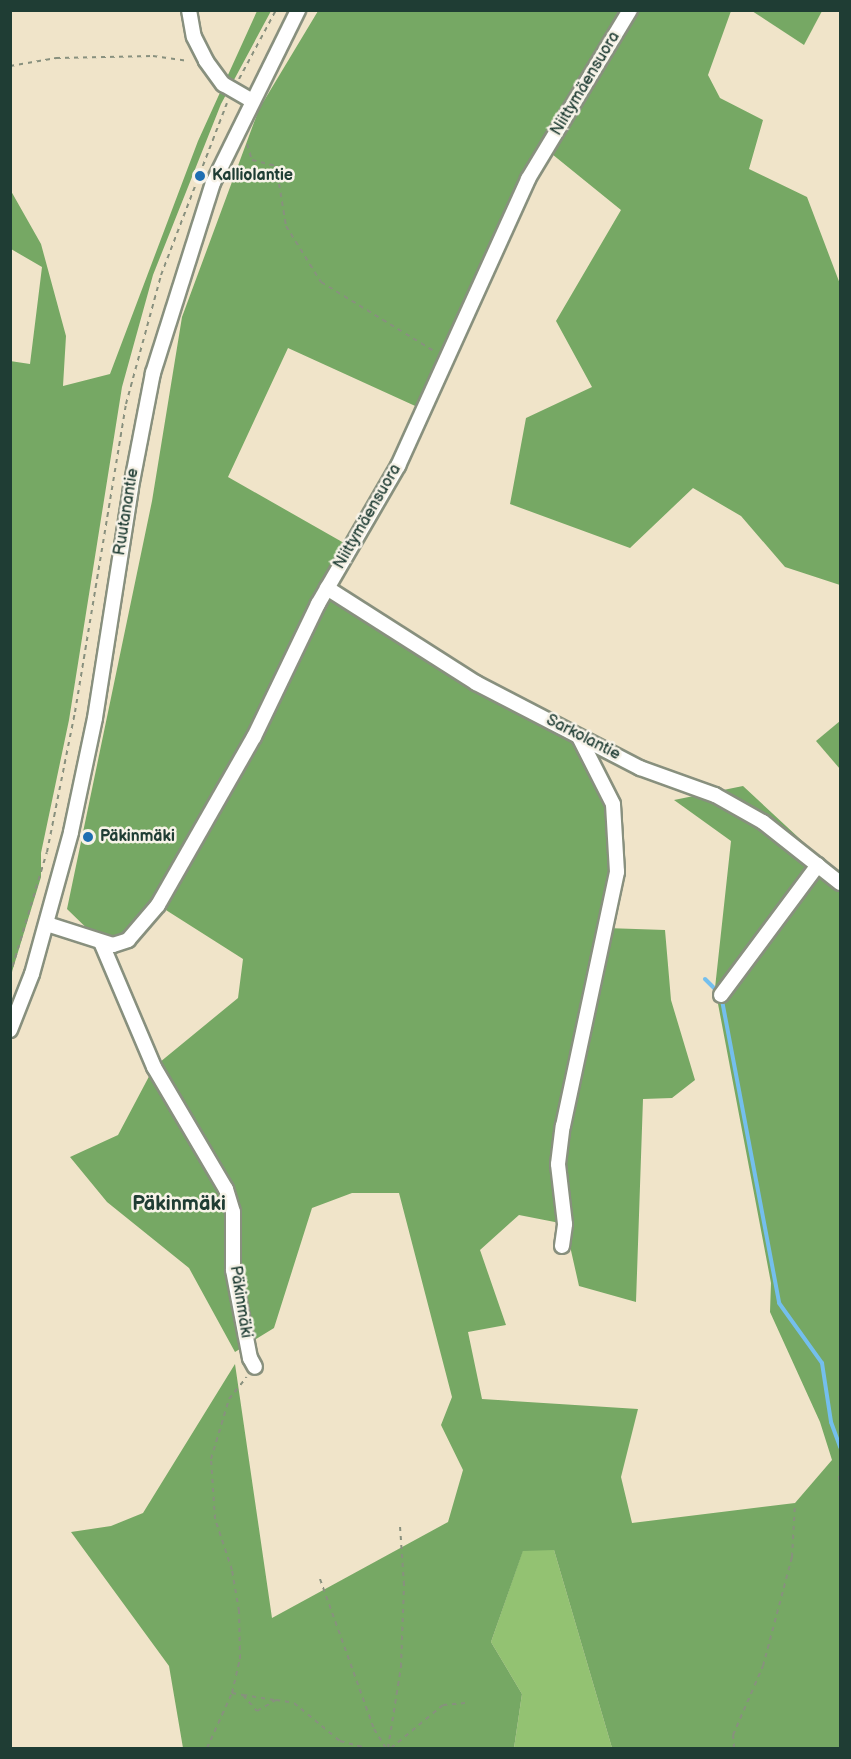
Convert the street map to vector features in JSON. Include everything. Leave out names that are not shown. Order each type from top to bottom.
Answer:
[{"type":"street","points":[[189,10],[194,37],[206,61],[223,84],[251,100]]},
{"type":"street","name":"Ruutanantie","points":[[10,1030],[47,924],[95,718],[130,487],[153,373],[213,183],[251,100],[298,10]]},
{"type":"street","name":"Niittymäensuora","points":[[47,924],[113,945],[128,940],[158,904],[254,737],[327,588],[398,466],[528,179],[630,10]]},
{"type":"street","name":"Sarkolantie","points":[[327,588],[476,683],[640,768],[715,795],[764,822],[840,883]]},
{"type":"street","points":[[562,1246],[565,1224],[558,1164],[563,1126],[614,897],[617,860],[613,804],[578,735]]},
{"type":"street","points":[[721,995],[818,865]]},
{"type":"street","name":"Päkinmäki","points":[[100,942],[153,1067],[226,1189],[233,1212],[233,1270],[244,1331],[255,1367]]},
{"type":"path","points":[[10,66],[88,57],[153,56],[206,61]]},
{"type":"path","points":[[240,125],[252,160],[276,166],[286,226],[321,282],[447,359]]},
{"type":"path","points":[[207,1749],[232,1693],[240,1659],[239,1611],[232,1570],[215,1519],[211,1459],[229,1399],[255,1367]]},
{"type":"path","points":[[840,1476],[840,1488]]},
{"type":"path","points":[[734,1749],[733,1735],[763,1666],[792,1557],[795,1503]]},
{"type":"path","points":[[389,1749],[401,1668],[404,1585],[400,1526]]},
{"type":"path","points":[[320,1579],[374,1729],[389,1749]]},
{"type":"path","points":[[232,1693],[294,1703],[340,1741],[366,1749]]},
{"type":"path","points":[[243,1695],[257,1711],[276,1700]]},
{"type":"path","points":[[389,1749],[438,1709],[465,1703]]},
{"type":"green space","points":[[257,11],[271,11],[221,104],[153,275],[122,387],[69,720],[41,853],[41,877],[11,975],[10,361],[30,364],[42,267],[11,249],[11,191],[41,244],[66,336],[63,386],[110,374],[198,141]]},
{"type":"green space","points":[[318,11],[731,11],[708,75],[720,98],[763,120],[749,169],[807,197],[840,284],[840,585],[785,567],[741,516],[693,488],[630,548],[510,504],[526,418],[592,387],[556,321],[621,210],[547,150],[424,410],[288,348],[228,477],[351,547],[327,588],[577,735],[601,775],[618,836],[606,928],[665,930],[671,1000],[695,1080],[672,1098],[643,1099],[636,1302],[579,1286],[565,1224],[519,1215],[480,1250],[506,1325],[468,1332],[482,1399],[638,1409],[621,1477],[632,1523],[795,1503],[832,1460],[820,1422],[770,1312],[771,1283],[715,988],[731,841],[674,800],[743,786],[840,876],[840,1748],[612,1748],[554,1550],[523,1551],[491,1642],[522,1694],[514,1748],[183,1748],[169,1666],[71,1532],[111,1526],[143,1513],[235,1364],[272,1618],[448,1522],[463,1470],[441,1425],[452,1397],[399,1193],[352,1193],[312,1208],[274,1328],[235,1352],[189,1268],[107,1202],[70,1157],[118,1135],[154,1067],[238,998],[243,959],[158,905],[128,940],[101,942],[67,909],[152,501],[182,317],[259,109]]},
{"type":"green space","points":[[752,11],[822,11],[804,45]]},
{"type":"green space","points":[[840,721],[840,769],[816,741]]},
{"type":"green space","points":[[523,1550],[554,1550],[612,1748],[514,1748],[522,1694],[491,1642]]},
{"type":"waterway","points":[[705,979],[721,995],[779,1303],[822,1363],[831,1422],[840,1447]]},
{"type":"place","name":"Kalliolantie","points":[[200,176]]},
{"type":"place","name":"Päkinmäki","points":[[88,837]]},
{"type":"district","name":"Päkinmäki","points":[[179,1204]]}]
